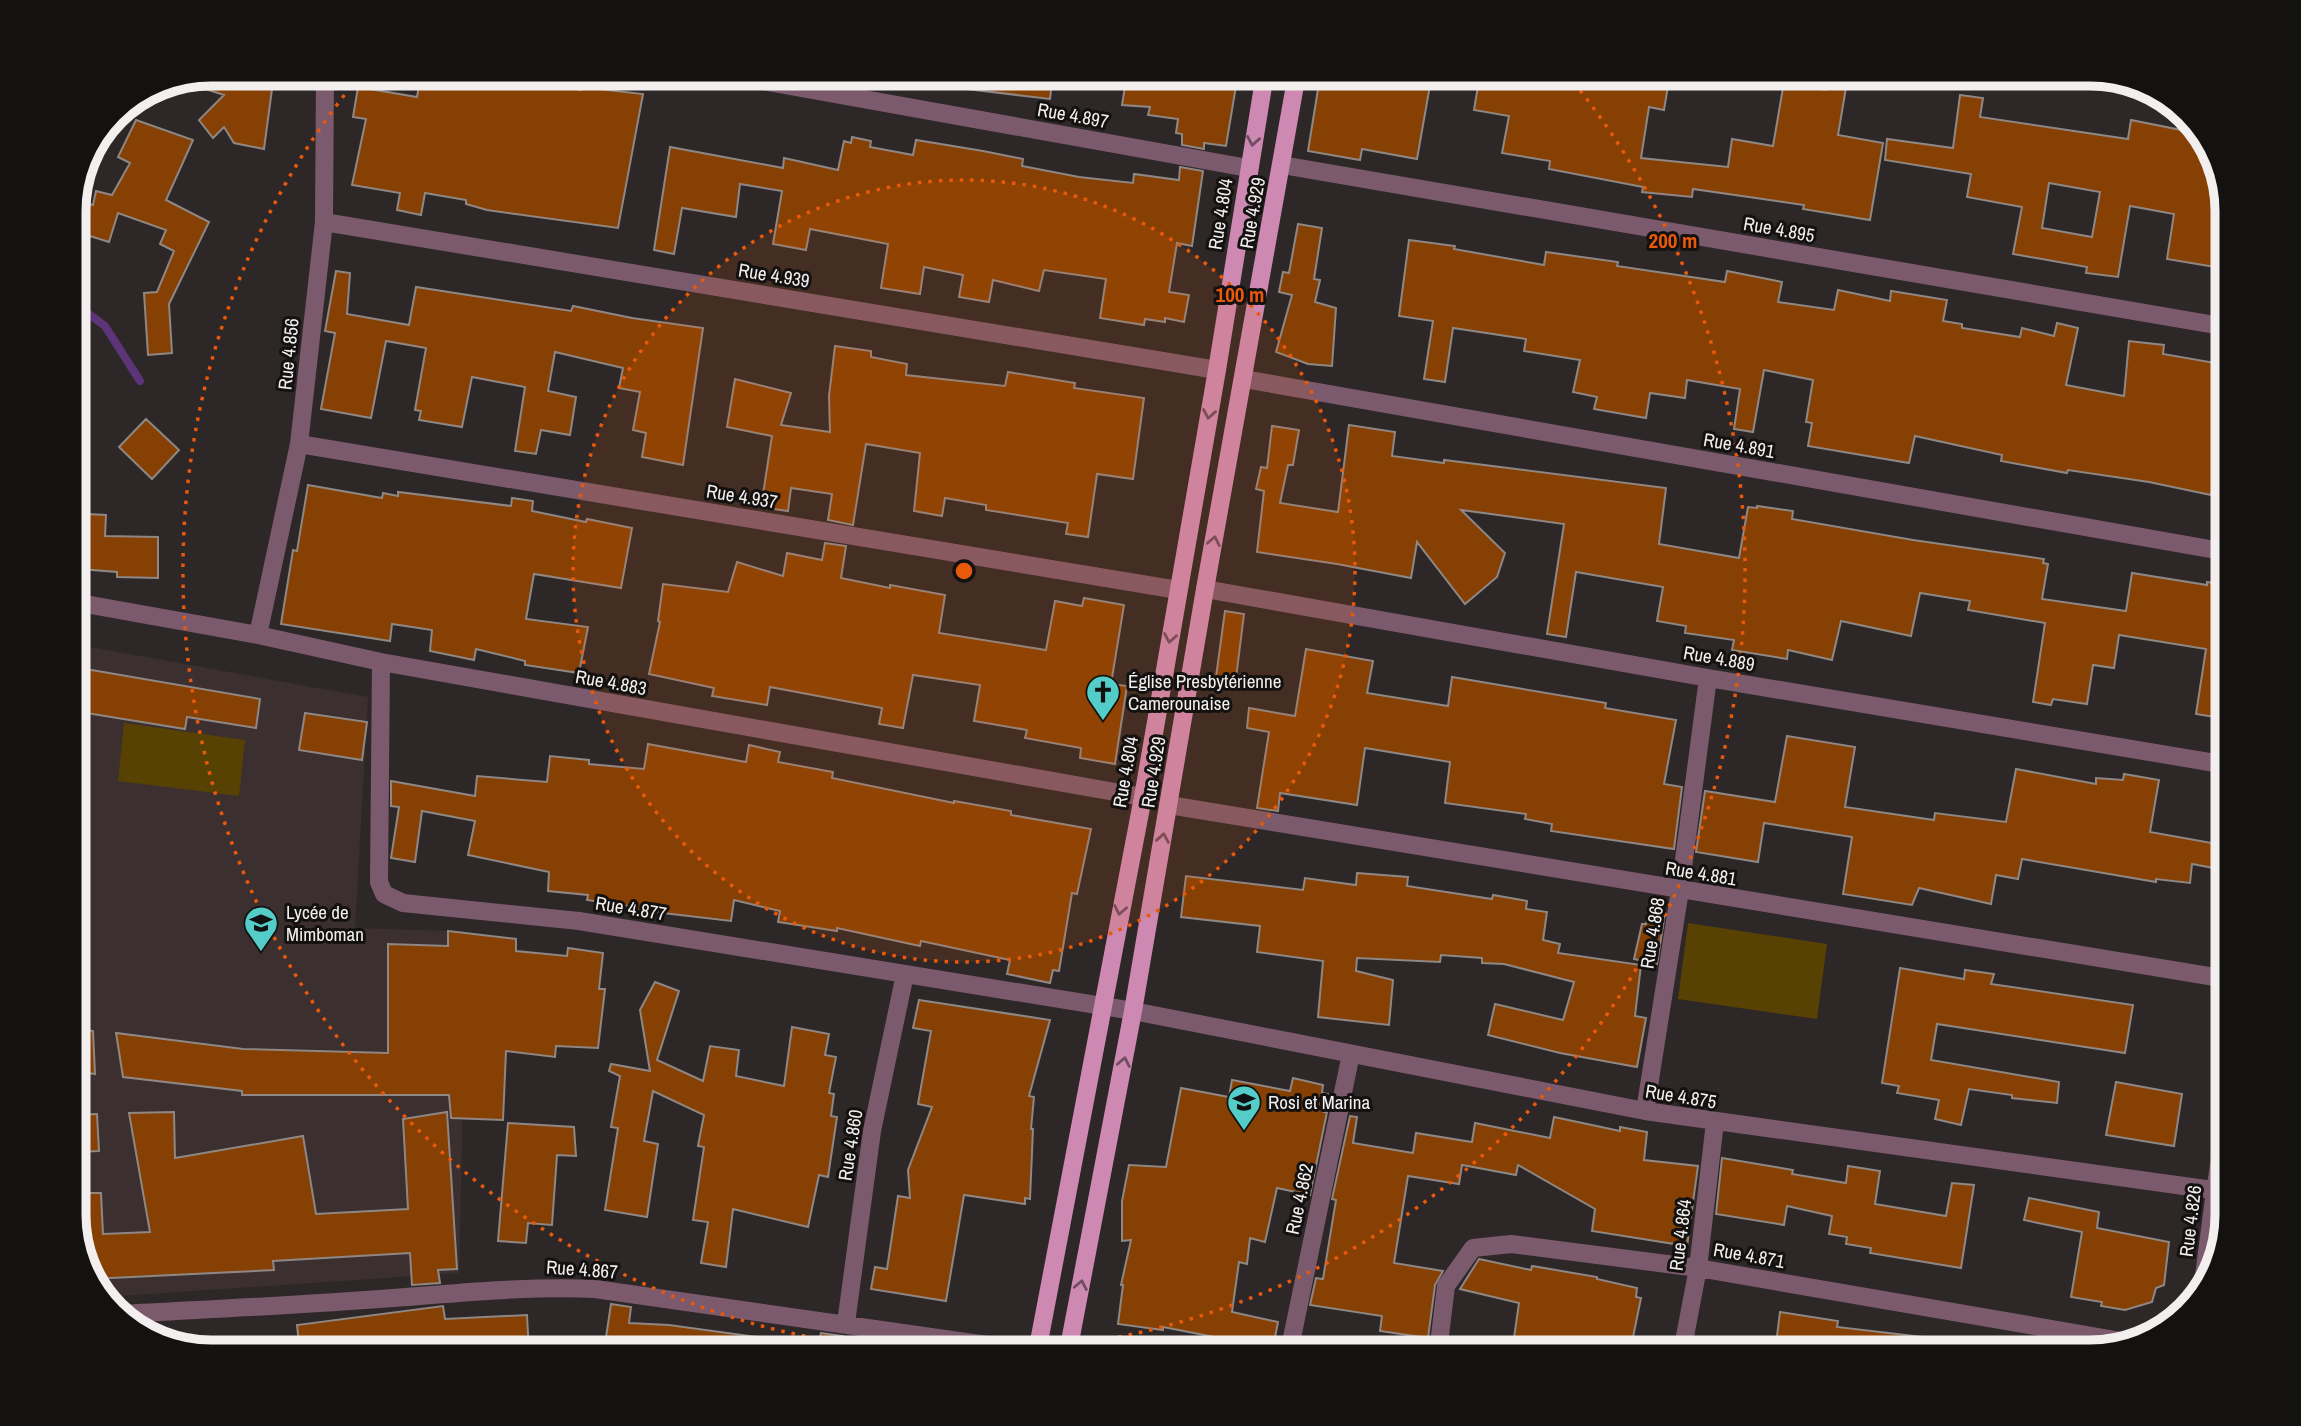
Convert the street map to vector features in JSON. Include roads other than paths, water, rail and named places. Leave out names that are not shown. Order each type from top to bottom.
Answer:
[{"type":"main road","name":"Rue 4.804","points":[[1039,1340],[1143,797],[1263,86]]},
{"type":"main road","name":"Rue 4.929","points":[[1070,1340],[1133,1011],[1295,86]]},
{"type":"street","name":"Rue 4.856","points":[[258,635],[299,444],[324,222],[325,86]]},
{"type":"street","name":"Rue 4.897","points":[[791,86],[1248,168]]},
{"type":"street","name":"Rue 4.895","points":[[1282,165],[2215,325]]},
{"type":"street","name":"Rue 4.939","points":[[324,222],[1217,370]]},
{"type":"street","name":"Rue 4.891","points":[[1244,379],[2215,550]]},
{"type":"street","name":"Rue 4.937","points":[[299,444],[1178,590]]},
{"type":"street","name":"Rue 4.889","points":[[1205,589],[1708,678],[2215,763]]},
{"type":"street","name":"Rue 4.883","points":[[86,604],[258,635],[381,662],[1143,797]]},
{"type":"street","name":"Rue 4.877","points":[[381,662],[379,882],[384,894],[392,899],[403,903],[579,921],[1133,1011]]},
{"type":"street","name":"Rue 4.868","points":[[1645,1111],[1708,678]]},
{"type":"street","name":"Rue 4.881","points":[[1169,805],[2215,977]]},
{"type":"street","name":"Rue 4.860","points":[[846,1324],[872,1131],[905,974]]},
{"type":"street","name":"Rue 4.875","points":[[1133,1011],[1645,1111],[2215,1190]]},
{"type":"street","name":"Rue 4.862","points":[[1292,1340],[1351,1054]]},
{"type":"street","name":"Rue 4.864","points":[[1684,1340],[1698,1268],[1715,1122]]},
{"type":"street","name":"Rue 4.826","points":[[2209,1252],[2214,1226]]},
{"type":"street","name":"Rue 4.871","points":[[1440,1340],[1447,1286],[1473,1248],[1511,1244],[1698,1268],[2108,1339]]},
{"type":"street","name":"Rue 4.867","points":[[134,1313],[545,1287],[595,1289],[951,1340]]},
{"type":"waterway","points":[[86,312],[105,326],[140,381]]},
{"type":"place","name":"Église Presbytérienne Camerounaise","points":[[1103,722]]},
{"type":"place","name":"Lycée de Mimboman","points":[[261,953]]},
{"type":"place","name":"Rosi et Marina","points":[[1244,1132]]}]
